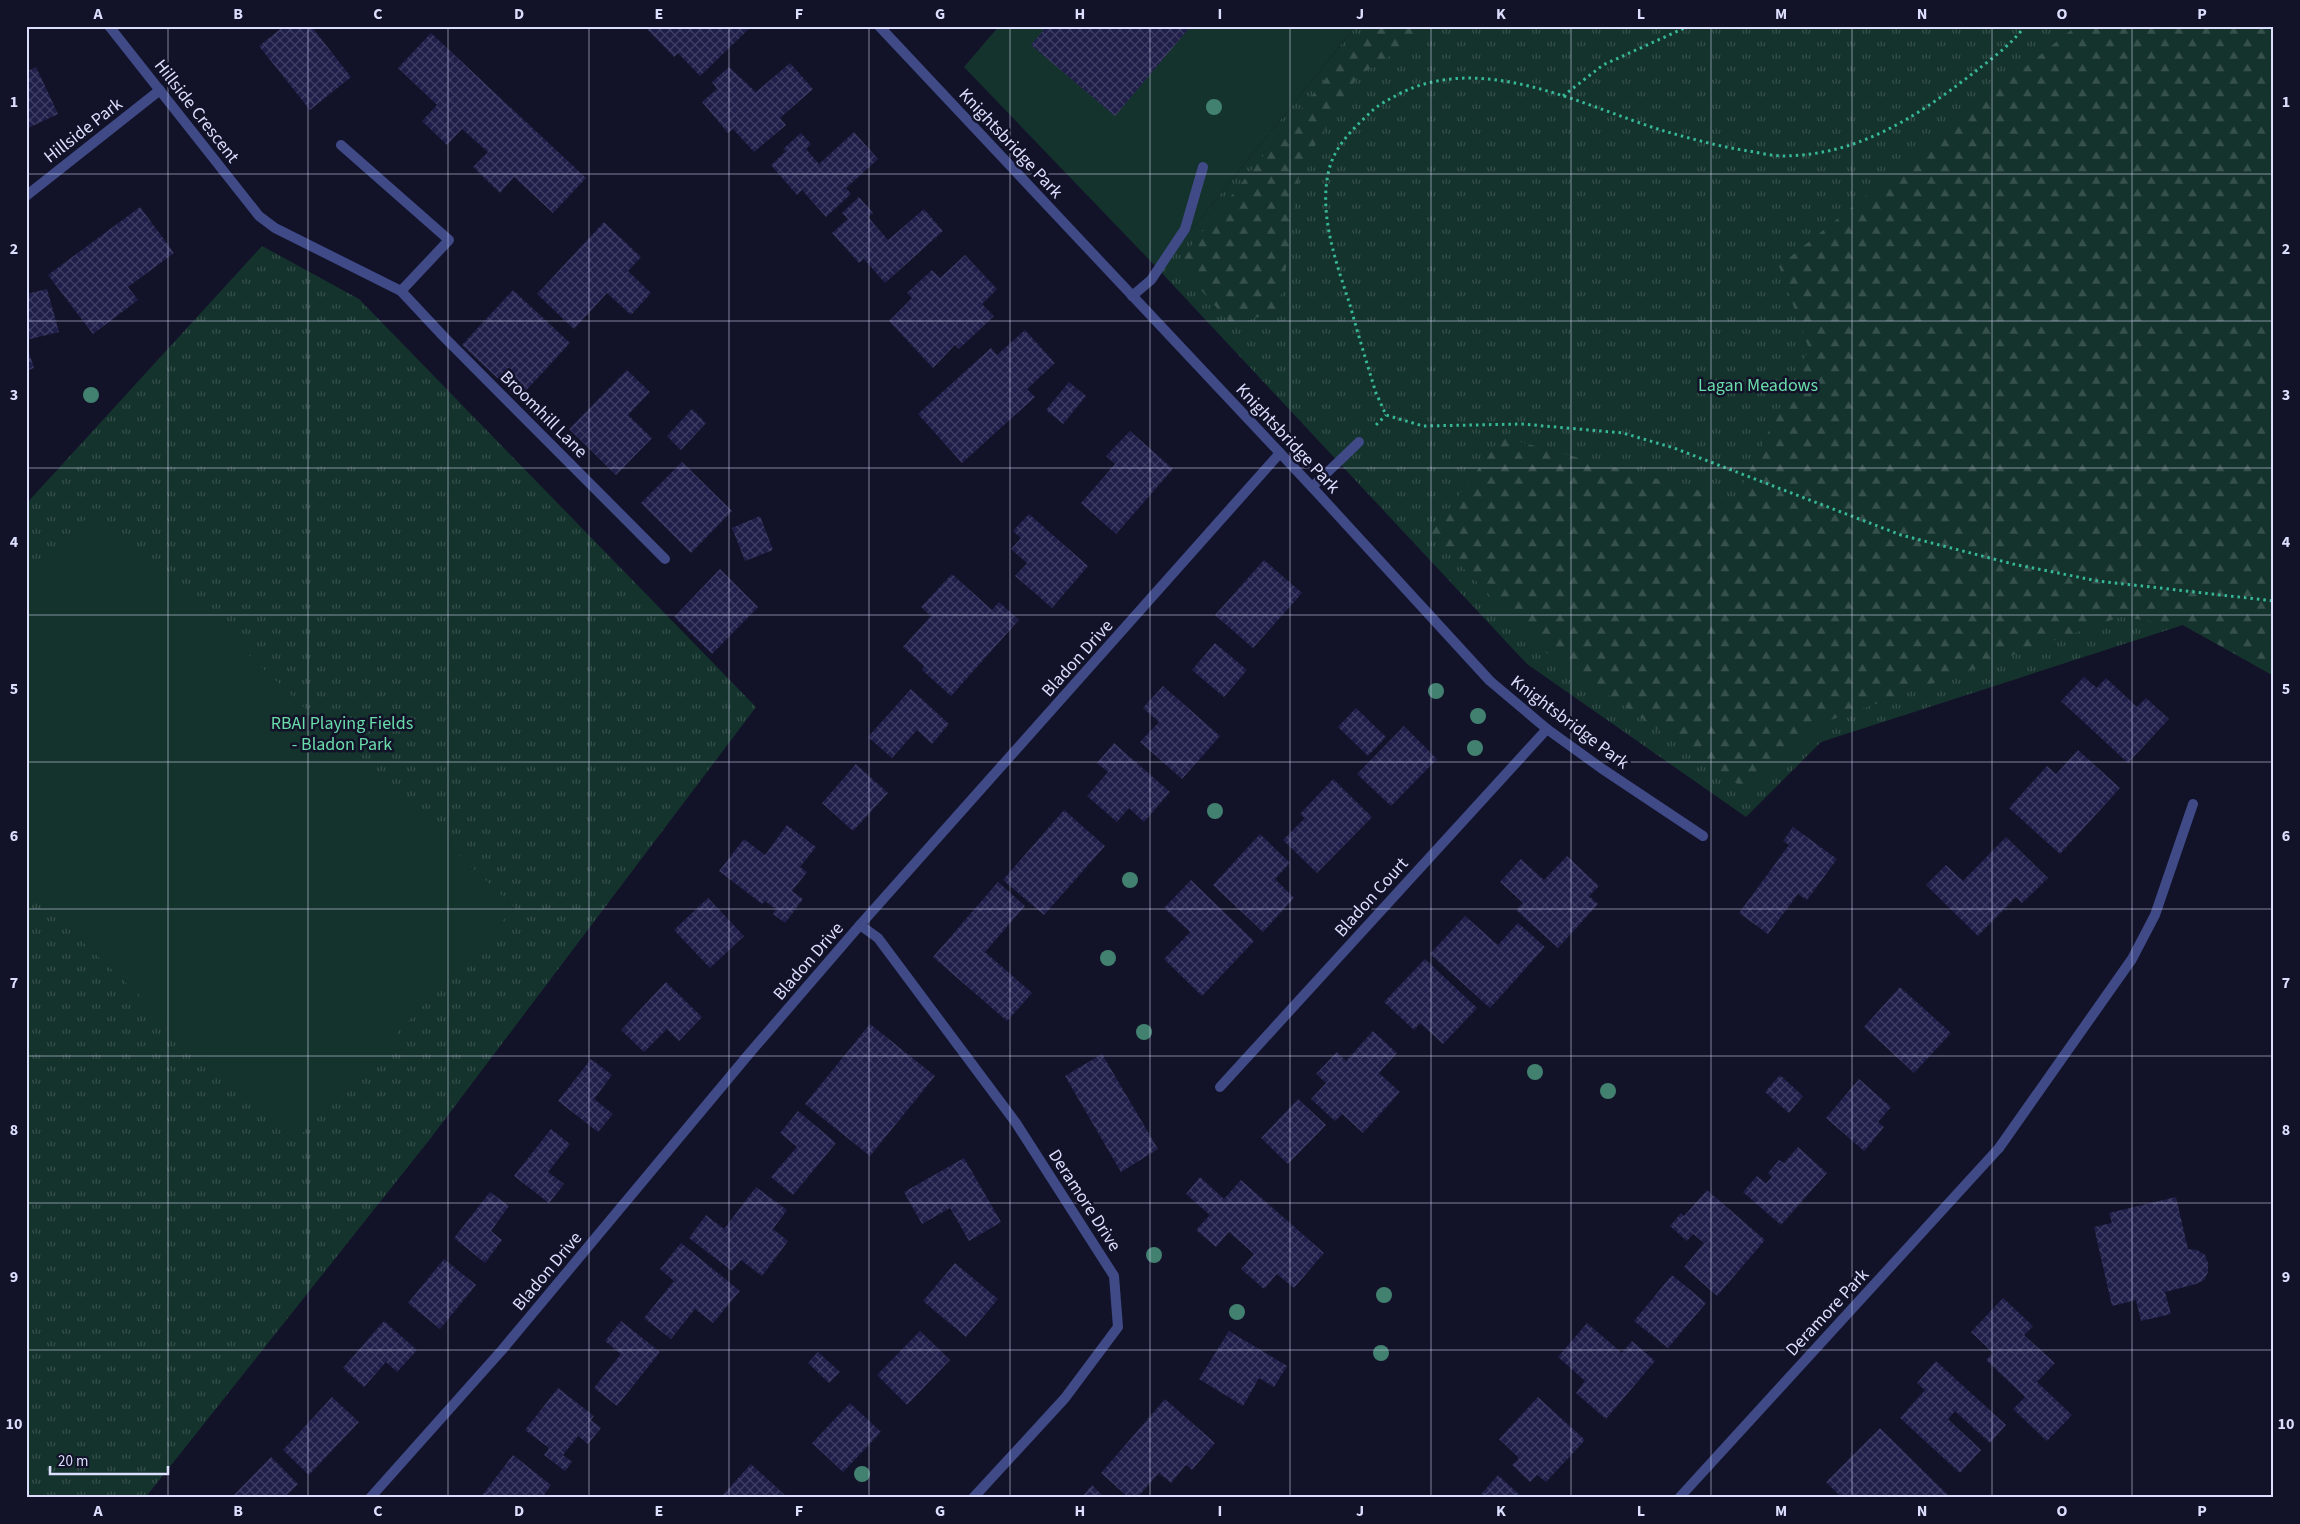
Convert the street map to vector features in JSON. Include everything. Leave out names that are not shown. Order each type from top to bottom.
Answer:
[{"type":"street","name":"Hillside Crescent","points":[[109,26],[259,216]]},
{"type":"street","name":"Knightsbridge Park","points":[[879,26],[1312,487],[1490,681],[1547,729],[1601,768],[1703,836]]},
{"type":"street","name":"Hillside Park","points":[[26,196],[160,90]]},
{"type":"street","points":[[341,145],[449,240],[401,291]]},
{"type":"street","points":[[1132,296],[1151,280],[1185,229],[1203,166]]},
{"type":"street","name":"Broomhill Lane","points":[[259,216],[275,228],[401,291],[444,337],[665,559]]},
{"type":"street","points":[[1312,487],[1359,442]]},
{"type":"street","name":"Bladon Drive","points":[[370,1498],[502,1350],[748,1055],[860,925],[1280,453]]},
{"type":"street","name":"Bladon Court","points":[[1220,1087],[1547,729]]},
{"type":"street","name":"Deramore Park","points":[[1678,1498],[1999,1148],[2132,959],[2155,915],[2193,804]]},
{"type":"street","name":"Deramore Drive","points":[[860,925],[878,938],[1016,1123],[1114,1276],[1118,1327],[1065,1398],[973,1498]]},
{"type":"path","points":[[1563,96],[1603,66],[1689,26]]},
{"type":"path","points":[[2025,26],[2019,34],[1979,69],[1930,106],[1891,128],[1857,143],[1823,153],[1781,156],[1734,149],[1665,132],[1563,96],[1493,79],[1454,78],[1414,86],[1379,104],[1349,132],[1330,165],[1326,204],[1332,248],[1376,393],[1386,415],[1423,426],[1522,424],[1623,433],[1674,448],[1901,535],[2013,564],[2098,581],[2274,601]]},
{"type":"green space","points":[[999,26],[1356,26],[1159,270],[964,67]]},
{"type":"green space","name":"Lagan Meadows","points":[[1356,26],[2274,26],[2274,676],[2183,625],[1821,742],[1746,817],[1527,664],[1159,270]]},
{"type":"green space","points":[[1368,26],[1439,26],[1358,76],[1300,170],[1280,309],[1233,326],[1177,263]]},
{"type":"green space","points":[[2076,26],[2274,26],[2274,676],[2183,625],[2120,617],[1825,722],[1749,792],[1545,652],[1430,534],[1502,437],[1735,500],[1809,349],[1779,266]]},
{"type":"green space","name":"RBAI Playing Fields - Bladon Park","points":[[262,246],[359,299],[756,707],[430,1139],[145,1498],[26,1498],[26,504]]},
{"type":"green space","points":[[95,509],[515,908],[294,1142],[26,888],[26,582]]},
{"type":"building","points":[[284,26],[311,26],[351,77],[310,110],[259,46]]},
{"type":"building","points":[[647,26],[752,26],[700,76],[678,53],[674,57],[646,28]]},
{"type":"building","points":[[1047,26],[1057,26],[1060,29],[1062,26],[1191,26],[1115,116],[1031,45]]},
{"type":"building","points":[[431,33],[586,178],[553,213],[514,177],[500,193],[473,167],[488,152],[462,129],[447,145],[422,121],[437,105],[398,68]]},
{"type":"building","points":[[790,63],[813,89],[780,118],[786,125],[754,152],[733,129],[728,133],[702,102],[717,89],[712,82],[729,67],[756,92]]},
{"type":"building","points":[[36,67],[58,114],[26,129],[26,72]]},
{"type":"building","points":[[854,132],[878,159],[846,188],[851,194],[826,217],[802,190],[797,195],[771,165],[786,151],[783,149],[801,133],[811,144],[806,149],[819,164]]},
{"type":"building","points":[[859,197],[873,213],[868,217],[888,240],[924,209],[943,231],[885,283],[864,259],[859,263],[832,233],[848,219],[842,213]]},
{"type":"building","points":[[140,207],[174,253],[128,287],[138,300],[93,334],[48,275]]},
{"type":"building","points":[[604,222],[641,257],[628,271],[651,293],[631,315],[607,293],[574,329],[537,294]]},
{"type":"building","points":[[965,255],[997,289],[982,304],[994,316],[959,349],[955,345],[933,368],[889,321],[912,298],[907,293],[932,270],[940,278]]},
{"type":"building","points":[[47,289],[59,332],[26,340],[26,294]]},
{"type":"building","points":[[513,290],[570,343],[519,398],[462,345]]},
{"type":"building","points":[[1025,330],[1055,363],[1027,389],[1035,397],[962,463],[918,414],[991,348],[997,355]]},
{"type":"building","points":[[26,343],[34,368],[26,371]]},
{"type":"building","points":[[627,370],[650,392],[628,415],[652,438],[616,475],[569,429]]},
{"type":"building","points":[[1069,382],[1086,396],[1063,424],[1046,410]]},
{"type":"building","points":[[692,409],[706,423],[681,450],[667,436]]},
{"type":"building","points":[[1130,431],[1173,469],[1116,534],[1081,503],[1115,464],[1106,456]]},
{"type":"building","points":[[682,462],[732,511],[691,553],[641,503]]},
{"type":"building","points":[[1029,514],[1088,566],[1052,608],[1015,576],[1027,563],[1011,549],[1021,538],[1013,531]]},
{"type":"building","points":[[760,516],[773,550],[745,561],[732,528]]},
{"type":"building","points":[[1264,560],[1302,593],[1253,648],[1215,615]]},
{"type":"building","points":[[720,569],[758,607],[712,654],[674,617]]},
{"type":"building","points":[[952,574],[992,610],[999,602],[1019,620],[951,696],[922,670],[924,666],[903,647],[931,616],[921,607]]},
{"type":"building","points":[[1215,643],[1247,670],[1224,697],[1192,670]]},
{"type":"building","points":[[2084,677],[2097,688],[2106,678],[2137,707],[2146,698],[2169,719],[2128,763],[2061,701]]},
{"type":"building","points":[[1163,686],[1220,736],[1182,779],[1140,742],[1159,722],[1143,708]]},
{"type":"building","points":[[911,689],[949,724],[932,744],[917,730],[892,758],[868,737]]},
{"type":"building","points":[[1356,708],[1386,737],[1368,756],[1338,727]]},
{"type":"building","points":[[1404,726],[1437,759],[1391,806],[1357,774]]},
{"type":"building","points":[[1114,743],[1170,792],[1144,822],[1129,808],[1117,822],[1087,796],[1108,772],[1097,763]]},
{"type":"building","points":[[2078,750],[2120,788],[2060,854],[2009,808],[2047,766],[2056,774]]},
{"type":"building","points":[[856,764],[888,793],[853,831],[822,803]]},
{"type":"building","points":[[1333,779],[1372,817],[1317,873],[1283,840],[1305,818],[1300,814]]},
{"type":"building","points":[[1064,810],[1105,846],[1044,915],[1003,880]]},
{"type":"building","points":[[787,825],[816,847],[800,867],[807,872],[792,891],[803,899],[785,923],[773,914],[776,909],[765,901],[762,904],[719,871],[744,839],[765,855]]},
{"type":"building","points":[[1793,827],[1837,859],[1807,900],[1798,894],[1768,934],[1739,913],[1789,845],[1783,841]]},
{"type":"building","points":[[1260,834],[1290,863],[1275,879],[1294,898],[1263,932],[1213,885]]},
{"type":"building","points":[[2006,837],[2048,878],[2022,903],[2016,897],[1978,936],[1926,885],[1946,865],[1963,881]]},
{"type":"building","points":[[1567,856],[1599,886],[1589,896],[1598,904],[1558,948],[1516,910],[1523,903],[1500,882],[1521,859],[1544,880]]},
{"type":"building","points":[[1191,880],[1254,941],[1202,996],[1164,959],[1190,932],[1164,908]]},
{"type":"building","points":[[998,882],[1025,906],[985,952],[1032,993],[1007,1021],[933,957]]},
{"type":"building","points":[[708,898],[744,936],[710,968],[674,930]]},
{"type":"building","points":[[1465,916],[1498,945],[1518,923],[1545,947],[1490,1008],[1430,954]]},
{"type":"building","points":[[1425,959],[1477,1008],[1443,1044],[1420,1023],[1414,1030],[1384,1002]]},
{"type":"building","points":[[666,982],[702,1017],[679,1041],[667,1029],[644,1052],[621,1030]]},
{"type":"building","points":[[1900,987],[1951,1033],[1914,1073],[1864,1027]]},
{"type":"building","points":[[870,1024],[935,1076],[870,1156],[805,1104]]},
{"type":"building","points":[[1373,1031],[1397,1053],[1379,1073],[1400,1092],[1363,1133],[1342,1114],[1335,1121],[1311,1099],[1326,1083],[1316,1074],[1337,1052],[1346,1061]]},
{"type":"building","points":[[1102,1054],[1158,1149],[1121,1172],[1065,1076]]},
{"type":"building","points":[[591,1059],[612,1075],[594,1099],[613,1114],[598,1132],[558,1101]]},
{"type":"building","points":[[1780,1075],[1803,1096],[1789,1113],[1765,1092]]},
{"type":"building","points":[[1859,1079],[1891,1107],[1878,1122],[1884,1127],[1864,1151],[1826,1118]]},
{"type":"building","points":[[1298,1099],[1326,1125],[1288,1164],[1261,1138]]},
{"type":"building","points":[[798,1111],[836,1143],[793,1195],[771,1177],[797,1147],[780,1133]]},
{"type":"building","points":[[551,1129],[570,1144],[548,1172],[564,1184],[549,1203],[514,1176]]},
{"type":"building","points":[[1798,1147],[1827,1173],[1781,1225],[1743,1192],[1757,1176],[1766,1183],[1772,1177],[1768,1173],[1779,1160],[1784,1163]]},
{"type":"building","points":[[964,1158],[1001,1222],[969,1241],[950,1208],[922,1224],[904,1192]]},
{"type":"building","points":[[1200,1177],[1224,1199],[1241,1180],[1324,1253],[1294,1288],[1277,1274],[1264,1289],[1241,1269],[1254,1254],[1229,1232],[1216,1247],[1196,1230],[1210,1215],[1186,1194]]},
{"type":"building","points":[[756,1187],[787,1210],[773,1229],[788,1241],[762,1276],[741,1260],[732,1271],[689,1238],[706,1215],[724,1229]]},
{"type":"building","points":[[1707,1190],[1765,1240],[1717,1296],[1684,1267],[1704,1243],[1693,1234],[1687,1241],[1670,1226],[1681,1213],[1684,1216]]},
{"type":"building","points":[[490,1192],[509,1206],[491,1231],[502,1240],[485,1263],[454,1238]]},
{"type":"building","points":[[2176,1197],[2188,1249],[2197,1250],[2205,1255],[2208,1263],[2208,1272],[2204,1280],[2196,1284],[2165,1292],[2171,1314],[2141,1321],[2136,1300],[2112,1306],[2094,1227],[2112,1223],[2109,1213]]},
{"type":"building","points":[[681,1243],[740,1291],[713,1323],[695,1309],[671,1339],[644,1318],[674,1281],[660,1269]]},
{"type":"building","points":[[444,1259],[476,1285],[440,1329],[408,1303]]},
{"type":"building","points":[[955,1263],[998,1299],[966,1337],[923,1301]]},
{"type":"building","points":[[1672,1275],[1706,1303],[1668,1348],[1634,1321]]},
{"type":"building","points":[[2003,1298],[2033,1326],[2024,1335],[2055,1363],[2037,1382],[2072,1415],[2047,1441],[2013,1409],[2025,1397],[1986,1360],[1993,1353],[1971,1332]]},
{"type":"building","points":[[384,1321],[417,1350],[397,1372],[386,1362],[364,1387],[343,1368]]},
{"type":"building","points":[[621,1321],[660,1352],[617,1406],[594,1388],[621,1354],[605,1341]]},
{"type":"building","points":[[1587,1323],[1622,1353],[1632,1341],[1655,1361],[1606,1419],[1576,1393],[1585,1381],[1558,1357]]},
{"type":"building","points":[[920,1331],[950,1360],[907,1405],[877,1375]]},
{"type":"building","points":[[1229,1331],[1287,1366],[1274,1387],[1259,1378],[1243,1406],[1199,1379]]},
{"type":"building","points":[[818,1352],[840,1372],[829,1383],[808,1363]]},
{"type":"building","points":[[1936,1361],[2006,1425],[1990,1443],[1955,1411],[1948,1419],[1981,1450],[1960,1473],[1900,1418],[1925,1390],[1917,1383]]},
{"type":"building","points":[[558,1388],[594,1416],[591,1420],[601,1428],[588,1444],[578,1436],[563,1455],[572,1462],[565,1471],[544,1455],[549,1448],[525,1430]]},
{"type":"building","points":[[332,1397],[359,1422],[309,1475],[283,1450]]},
{"type":"building","points":[[1538,1397],[1585,1440],[1546,1482],[1537,1475],[1530,1482],[1512,1465],[1519,1458],[1499,1439]]},
{"type":"building","points":[[1165,1399],[1215,1443],[1192,1470],[1186,1465],[1171,1483],[1159,1473],[1137,1498],[1129,1498],[1101,1473]]},
{"type":"building","points":[[850,1403],[881,1432],[843,1472],[812,1443]]},
{"type":"building","points":[[1880,1428],[1948,1495],[1945,1498],[1842,1498],[1826,1482]]},
{"type":"building","points":[[513,1455],[551,1485],[542,1498],[480,1498]]},
{"type":"building","points":[[271,1457],[298,1484],[284,1498],[231,1498]]},
{"type":"building","points":[[751,1464],[788,1498],[720,1498]]},
{"type":"building","points":[[1498,1475],[1523,1498],[1478,1498]]},
{"type":"building","points":[[1092,1485],[1105,1498],[1081,1498]]}]
